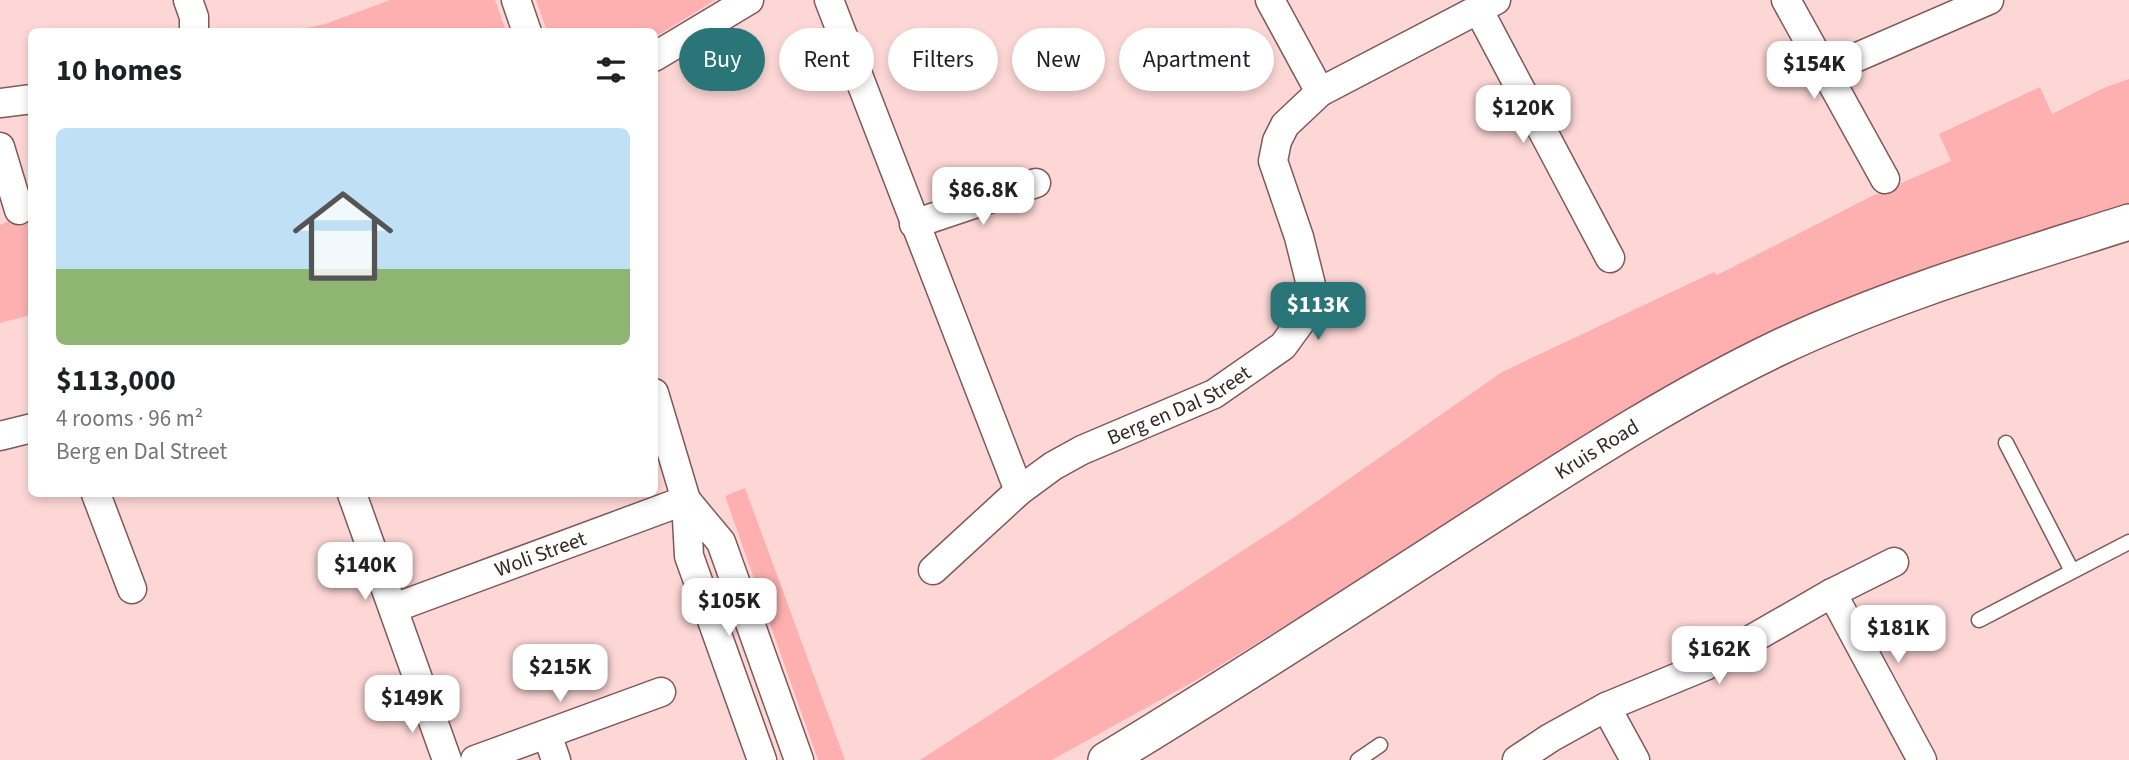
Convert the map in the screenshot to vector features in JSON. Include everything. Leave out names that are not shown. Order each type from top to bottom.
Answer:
[{"type":"street","points":[[188,0],[194,17],[194,28]]},
{"type":"street","points":[[516,0],[526,28]]},
{"type":"street","points":[[658,55],[749,0]]},
{"type":"street","points":[[829,0],[1018,491]]},
{"type":"street","points":[[1270,0],[1320,92]]},
{"type":"street","points":[[1786,0],[1885,179]]},
{"type":"street","points":[[1825,71],[1989,0]]},
{"type":"street","points":[[1487,5],[1610,258]]},
{"type":"street","name":"Berg en Dal Street","points":[[933,570],[1018,491],[1053,466],[1082,450],[1214,394],[1283,346],[1307,313],[1311,285],[1299,237],[1273,161],[1277,141],[1285,125],[1320,92],[1487,5]]},
{"type":"street","points":[[0,103],[28,100]]},
{"type":"street","points":[[0,147],[19,210]]},
{"type":"street","points":[[914,224],[1036,183]]},
{"type":"street","name":"Kruis Road","points":[[1106,760],[1233,683],[1614,438],[1694,391],[1778,348],[1889,301],[2129,222]]},
{"type":"street","points":[[658,407],[685,500],[689,556],[762,760]]},
{"type":"street","points":[[0,436],[28,429]]},
{"type":"street","points":[[97,497],[132,589]]},
{"type":"street","points":[[353,497],[447,760]]},
{"type":"street","points":[[685,500],[721,542],[799,760]]},
{"type":"street","name":"Woli Street","points":[[394,608],[685,500]]},
{"type":"street","points":[[1517,760],[1606,707],[1705,666],[1832,593],[1894,562]]},
{"type":"street","points":[[1832,593],[1922,760]]},
{"type":"street","points":[[475,760],[552,747],[661,692]]},
{"type":"street","points":[[1606,707],[1634,760]]},
{"type":"lane","points":[[2006,443],[2072,571]]},
{"type":"lane","points":[[1979,620],[2129,542]]},
{"type":"lane","points":[[1358,760],[1380,745]]},
{"type":"shaded area","points":[[390,0],[495,0],[505,28],[306,28],[325,24]]},
{"type":"shaded area","points":[[536,0],[715,0],[658,35],[658,28],[546,28]]},
{"type":"shaded area","points":[[2129,79],[2129,204],[1949,262],[1427,539],[1198,679],[1052,760],[920,760],[1293,518],[1502,372],[1714,272],[1717,275],[1872,196],[1951,161],[1939,134],[2040,87],[2052,114],[2106,87]]},
{"type":"shaded area","points":[[28,211],[28,316],[0,323],[0,225]]},
{"type":"shaded area","points":[[745,488],[845,760],[818,760],[725,496]]}]
